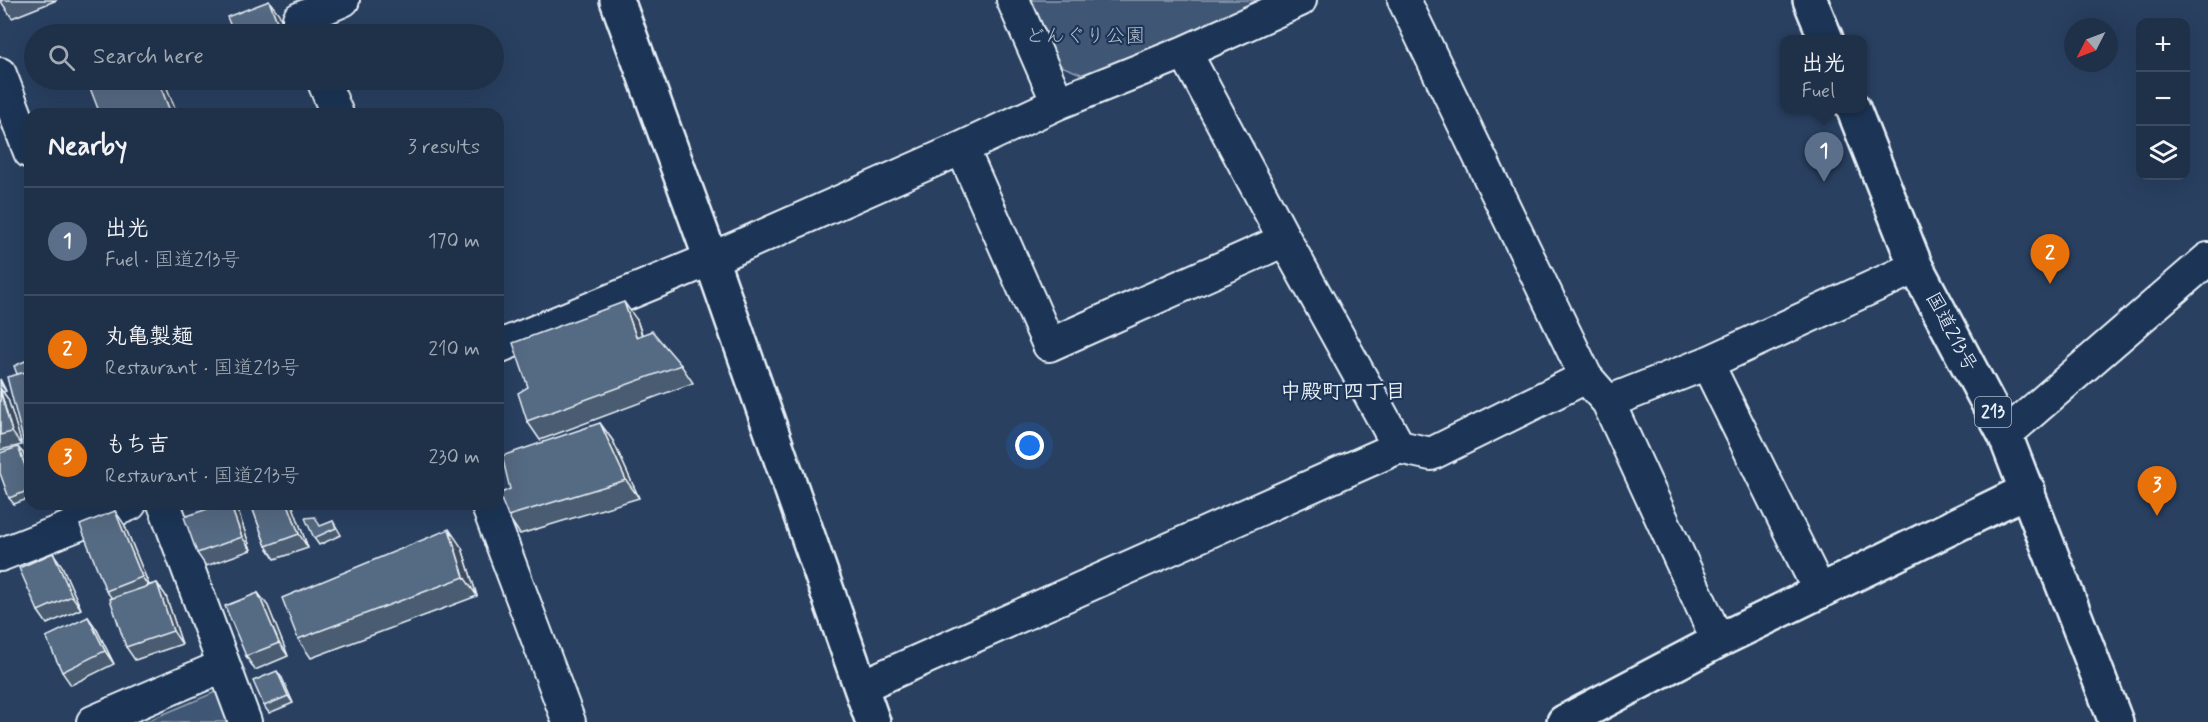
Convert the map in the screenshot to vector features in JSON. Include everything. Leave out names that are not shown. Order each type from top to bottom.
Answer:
[{"type":"main road","points":[[617,0],[711,259],[873,722]]},
{"type":"main road","points":[[1810,0],[1824,35]]},
{"type":"main road","name":"国道213号","points":[[1855,113],[1916,267],[2005,435],[2116,722]]},
{"type":"main road","points":[[1564,722],[1718,641],[2028,490]]},
{"type":"street","points":[[299,18],[344,0]]},
{"type":"street","points":[[1013,0],[1058,103]]},
{"type":"street","points":[[504,345],[711,259],[1058,103],[1185,52],[1300,0]]},
{"type":"street","points":[[1404,0],[1586,377],[1608,402],[1718,641]]},
{"type":"street","points":[[1185,52],[1399,447]]},
{"type":"street","points":[[0,74],[24,136]]},
{"type":"street","points":[[327,90],[335,108]]},
{"type":"street","points":[[962,148],[1049,345],[1285,240]]},
{"type":"street","points":[[2005,435],[2208,259]]},
{"type":"street","points":[[1608,402],[1707,363],[1916,267]]},
{"type":"street","points":[[1707,363],[1820,592]]},
{"type":"street","points":[[862,686],[1399,447],[1431,454],[1586,377]]},
{"type":"street","points":[[0,555],[115,510]]},
{"type":"street","points":[[166,510],[245,722]]},
{"type":"street","points":[[490,510],[569,722]]},
{"type":"street","points":[[93,722],[223,666]]},
{"type":"green space","name":"どんぐり公園","points":[[1028,0],[1265,0],[1086,76],[1056,64]]},
{"type":"green space","points":[[218,691],[229,722],[145,722]]},
{"type":"building","points":[[269,1],[278,24],[230,24],[227,17]]},
{"type":"building","points":[[91,90],[162,90],[169,108],[98,108]]},
{"type":"building","points":[[624,302],[636,337],[652,331],[681,365],[527,421],[518,393],[528,387],[513,343]]},
{"type":"building","points":[[24,362],[24,372],[17,374],[14,366]]},
{"type":"building","points":[[24,373],[24,444],[7,377]]},
{"type":"building","points":[[0,391],[12,432],[0,435]]},
{"type":"building","points":[[600,423],[626,480],[508,516],[504,506],[504,492],[510,489],[504,455]]},
{"type":"building","points":[[18,447],[24,463],[24,492],[9,498],[0,473],[0,453]]},
{"type":"building","points":[[204,510],[232,510],[242,537],[197,553],[184,517]]},
{"type":"building","points":[[253,510],[290,510],[299,534],[266,546]]},
{"type":"building","points":[[115,511],[142,577],[106,591],[80,525]]},
{"type":"building","points":[[315,517],[320,526],[333,521],[336,528],[314,538],[305,518]]},
{"type":"building","points":[[449,529],[464,577],[298,639],[282,598]]},
{"type":"building","points":[[53,553],[72,596],[38,611],[19,568]]},
{"type":"building","points":[[157,583],[173,631],[126,647],[110,599]]},
{"type":"building","points":[[258,593],[279,643],[246,656],[225,606]]},
{"type":"building","points":[[88,617],[105,651],[62,672],[46,637]]},
{"type":"building","points":[[277,671],[288,696],[264,706],[253,681]]},
{"type":"place","name":"出光","points":[[1824,182]]},
{"type":"place","name":"丸亀製麺","points":[[2050,284]]},
{"type":"place","name":"もち吉","points":[[2157,516]]},
{"type":"district","name":"中殿町四丁目","points":[[1343,392]]}]
